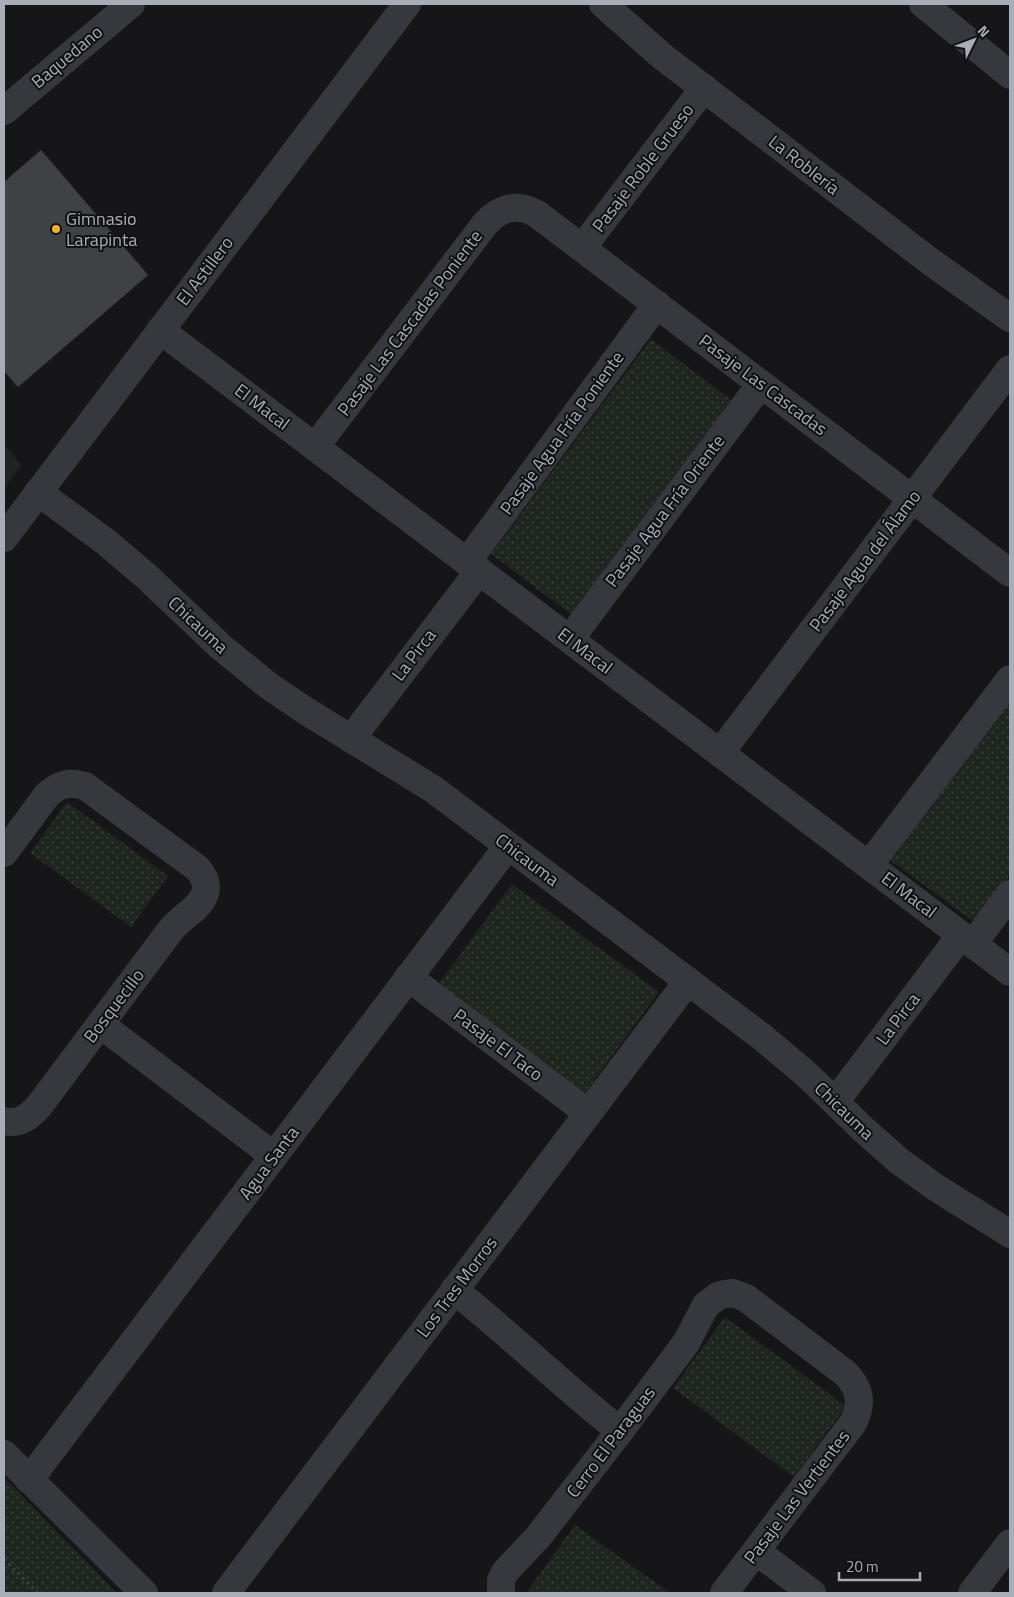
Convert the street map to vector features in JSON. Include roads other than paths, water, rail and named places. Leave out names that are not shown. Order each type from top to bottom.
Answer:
[{"type":"street","name":"Baquedano","points":[[4,111],[131,4]]},
{"type":"street","name":"El Astillero","points":[[4,538],[407,4]]},
{"type":"street","name":"La Roblería","points":[[603,4],[663,57],[931,262],[1010,318]]},
{"type":"street","points":[[923,4],[1010,75]]},
{"type":"street","name":"Pasaje Roble Grueso","points":[[582,248],[704,88]]},
{"type":"street","name":"Pasaje Las Cascadas","points":[[511,208],[529,209],[537,214],[1010,573]]},
{"type":"street","name":"Pasaje Las Cascadas Poniente","points":[[315,447],[485,224],[501,210],[511,208]]},
{"type":"street","name":"Pasaje Agua Fría Poniente","points":[[473,566],[657,304]]},
{"type":"street","name":"El Macal","points":[[160,330],[1010,972]]},
{"type":"street","name":"Pasaje Agua del Álamo","points":[[720,753],[1010,369]]},
{"type":"street","name":"Pasaje Agua Fría Oriente","points":[[570,639],[761,384]]},
{"type":"street","name":"Chicauma","points":[[38,492],[106,542],[146,576],[186,615],[269,686],[434,789],[762,1037],[805,1073],[899,1161],[935,1187],[1010,1234]]},
{"type":"street","name":"La Pirca","points":[[351,738],[473,566]]},
{"type":"street","points":[[869,865],[1010,679]]},
{"type":"street","name":"Bosquecillo","points":[[4,853],[47,795],[65,783],[75,783],[85,786],[197,868],[205,878],[206,884],[205,893],[201,901],[172,928],[38,1106],[25,1119],[10,1122]]},
{"type":"street","name":"Agua Santa","points":[[29,1480],[508,846]]},
{"type":"street","name":"La Pirca","points":[[836,1102],[967,939],[1010,894]]},
{"type":"street","name":"Pasaje El Taco","points":[[408,977],[588,1113]]},
{"type":"street","name":"Los Tres Morros","points":[[226,1593],[688,981]]},
{"type":"street","points":[[100,1024],[274,1156]]},
{"type":"street","points":[[454,1290],[504,1331],[583,1402],[620,1431]]},
{"type":"street","name":"Cerro El Paraguas","points":[[500,1593],[501,1580],[505,1572],[538,1537],[620,1431],[686,1343],[706,1305],[718,1296],[732,1293],[746,1298],[845,1373],[852,1380],[859,1397]]},
{"type":"street","name":"Pasaje Las Vertientes","points":[[724,1593],[852,1423],[860,1406],[859,1397]]},
{"type":"street","points":[[4,1454],[144,1593]]},
{"type":"street","points":[[972,1593],[1010,1543]]},
{"type":"street","points":[[756,1551],[812,1593]]},
{"type":"place","name":"Gimnasio Larapinta","points":[[56,229]]}]
